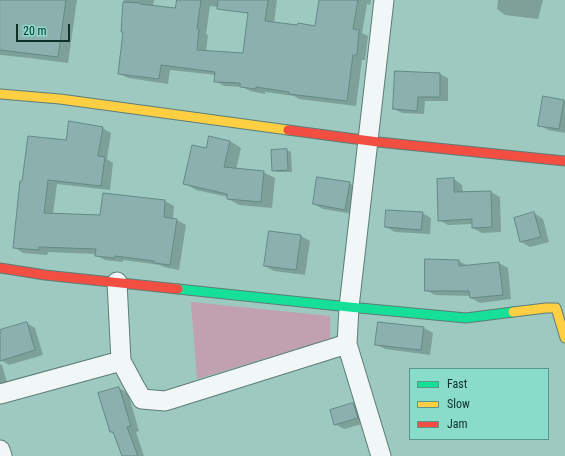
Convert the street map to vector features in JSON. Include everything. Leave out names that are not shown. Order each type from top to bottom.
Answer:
[{"type":"street","points":[[381,456],[347,344],[349,307],[384,0]]},
{"type":"street","points":[[0,94],[60,99],[368,141],[565,161]]},
{"type":"street","points":[[0,268],[45,275],[466,318],[556,308],[565,338]]},
{"type":"street","points":[[117,282],[121,361],[142,399],[164,402],[347,344]]},
{"type":"street","points":[[0,394],[121,361]]},
{"type":"street","points":[[0,450],[2,456]]},
{"type":"shaded area","points":[[191,302],[330,316],[330,339],[197,379]]},
{"type":"building","points":[[0,0],[66,0],[58,57],[0,50]]},
{"type":"building","points":[[177,0],[201,0],[197,29],[199,29],[197,50],[243,53],[248,13],[217,9],[218,0],[268,0],[265,21],[297,25],[298,23],[315,26],[319,0],[358,0],[353,29],[359,30],[357,55],[353,55],[347,101],[289,94],[289,92],[256,87],[256,89],[240,87],[240,83],[214,82],[215,72],[161,65],[159,79],[118,74],[123,32],[121,32],[123,2],[175,8]]},
{"type":"building","points":[[395,71],[440,73],[440,97],[418,97],[417,111],[393,109]]},
{"type":"building","points":[[543,96],[564,100],[559,129],[538,126]]},
{"type":"building","points":[[69,121],[103,127],[98,156],[105,157],[101,186],[48,180],[44,213],[100,215],[103,193],[165,200],[164,217],[177,219],[170,265],[154,263],[154,261],[115,256],[114,258],[95,256],[96,249],[39,247],[39,250],[13,248],[20,181],[22,181],[28,136],[66,140]]},
{"type":"building","points":[[209,136],[230,141],[224,167],[264,171],[261,202],[227,199],[227,194],[183,184],[192,145],[206,148]]},
{"type":"building","points":[[287,149],[288,170],[272,171],[271,150]]},
{"type":"building","points":[[317,177],[350,182],[345,210],[313,204]]},
{"type":"building","points":[[454,178],[454,192],[491,191],[492,227],[472,228],[472,219],[438,221],[437,179]]},
{"type":"building","points":[[386,210],[423,212],[421,230],[385,227]]},
{"type":"building","points":[[534,212],[541,237],[520,242],[514,218]]},
{"type":"building","points":[[269,231],[301,235],[296,270],[264,266]]},
{"type":"building","points":[[425,259],[459,260],[459,266],[499,262],[503,295],[470,298],[469,291],[425,291]]},
{"type":"building","points":[[27,322],[35,350],[0,361],[0,330]]},
{"type":"building","points":[[378,322],[424,327],[421,350],[375,345]]},
{"type":"building","points":[[119,387],[131,426],[127,427],[138,456],[122,456],[113,432],[110,432],[98,393]]},
{"type":"building","points":[[353,403],[358,418],[334,425],[330,410]]},
{"type":"traffic: fast","points":[[178,289],[466,318],[513,312]]},
{"type":"traffic: slow","points":[[0,94],[60,99],[288,130]]},
{"type":"traffic: slow","points":[[513,312],[556,308],[565,338]]},
{"type":"traffic: jam","points":[[288,130],[378,142],[565,161]]},
{"type":"traffic: jam","points":[[0,268],[45,275],[178,289]]}]
